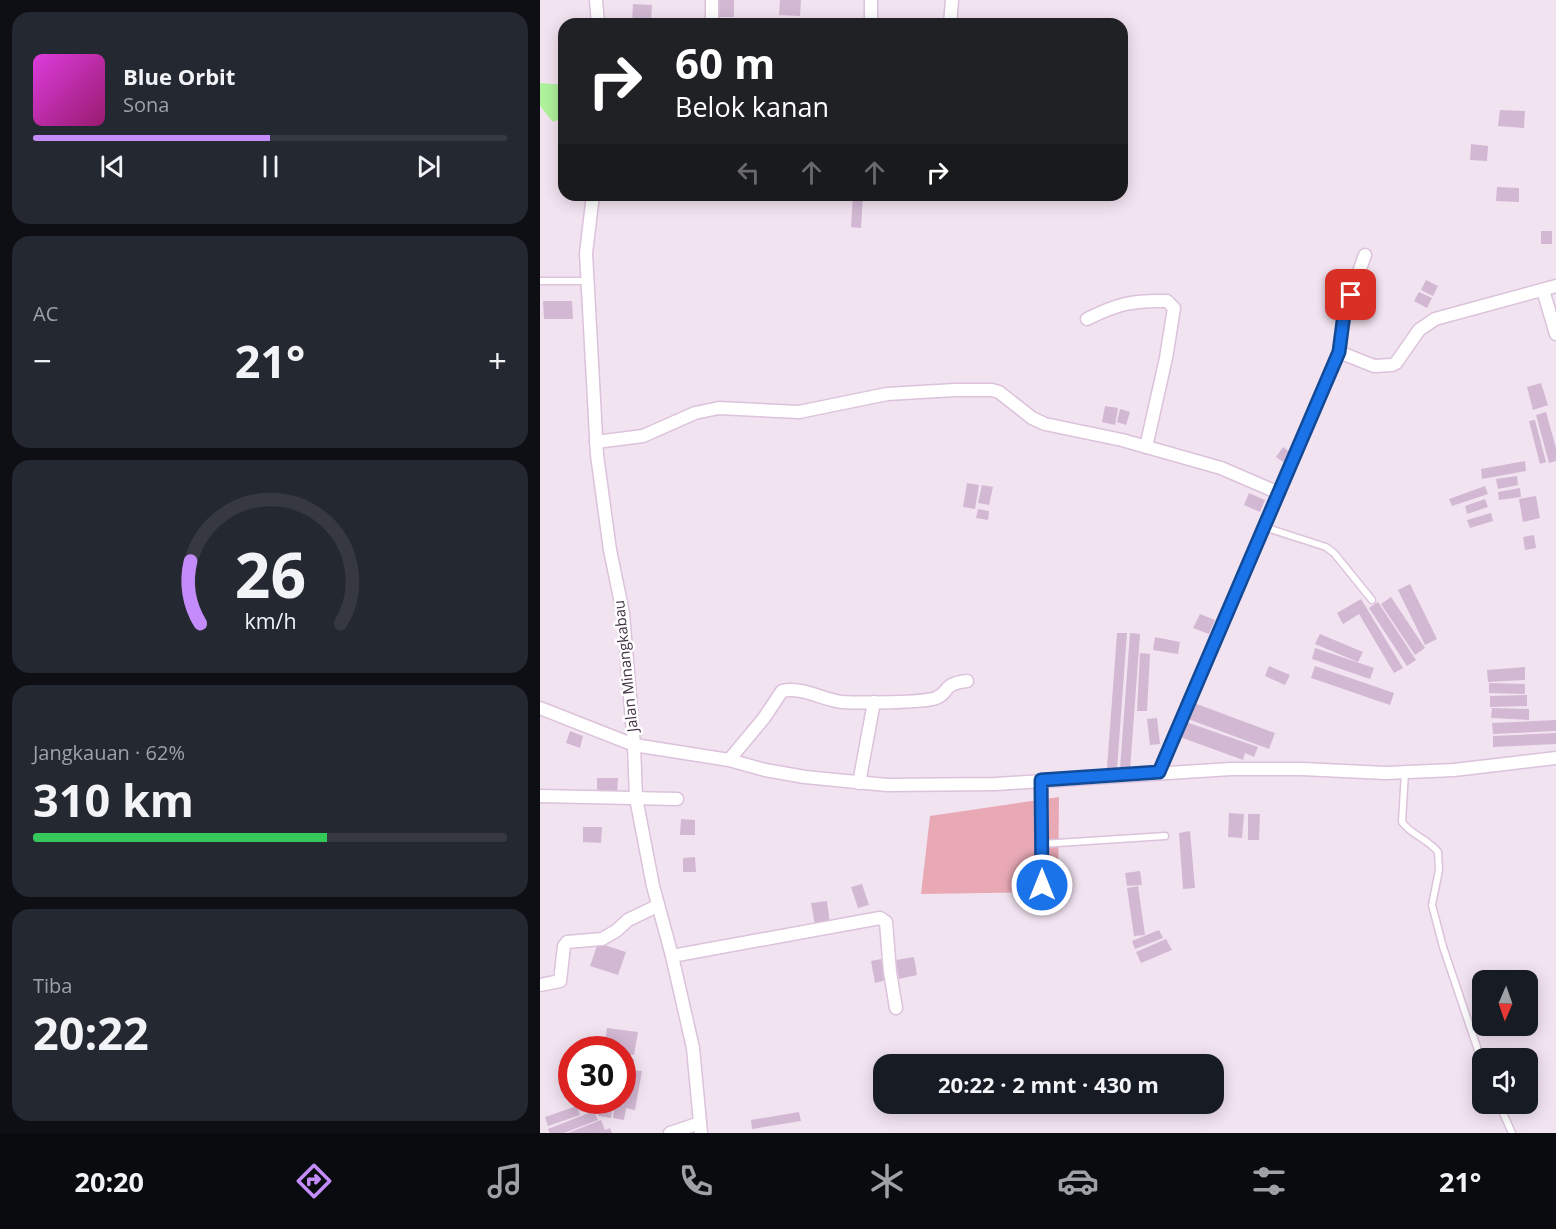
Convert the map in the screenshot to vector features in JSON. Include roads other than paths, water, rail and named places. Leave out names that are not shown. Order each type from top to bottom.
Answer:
[{"type":"street","points":[[596,0],[598,18]]},
{"type":"street","points":[[712,0],[712,18]]},
{"type":"street","points":[[871,0],[871,18]]},
{"type":"street","points":[[950,18],[952,0]]},
{"type":"street","name":"Jalan Minangkabau","points":[[592,201],[586,254],[596,442],[610,550],[623,613],[636,798],[657,906],[672,956],[693,1048],[701,1128]]},
{"type":"street","points":[[1159,772],[1339,352],[1344,314],[1365,255]]},
{"type":"street","points":[[1339,352],[1374,366],[1385,367],[1396,363],[1419,330],[1435,319],[1556,286]]},
{"type":"street","points":[[1543,290],[1556,334]]},
{"type":"street","points":[[1087,319],[1114,305],[1125,303],[1167,301],[1174,308],[1166,358],[1146,447]]},
{"type":"street","points":[[596,442],[643,436],[695,413],[713,409],[799,412],[887,394],[955,390],[999,392],[1032,418],[1045,424],[1146,447],[1221,468],[1279,493]]},
{"type":"street","points":[[729,760],[764,718],[782,691],[798,691],[844,702],[874,702],[935,698],[950,684],[967,681]]},
{"type":"street","points":[[859,783],[874,702]]},
{"type":"street","points":[[540,708],[634,745],[729,760],[775,772],[859,783],[934,786],[1159,772],[1290,769],[1405,772],[1466,769],[1556,758]]},
{"type":"street","points":[[1041,780],[1042,885]]},
{"type":"street","points":[[540,796],[677,799]]},
{"type":"street","points":[[540,986],[560,981],[564,946],[567,942],[602,939],[616,931],[627,920],[657,906]]},
{"type":"street","points":[[672,956],[880,918],[886,922],[896,1008]]},
{"type":"street","points":[[669,1133],[701,1128]]},
{"type":"lane","points":[[540,281],[587,281]]},
{"type":"lane","points":[[1264,527],[1326,547],[1334,553],[1372,600]]},
{"type":"lane","points":[[1405,772],[1402,822],[1407,829],[1425,840],[1438,852],[1439,870],[1432,905],[1434,915],[1477,1048]]},
{"type":"lane","points":[[1042,844],[1165,836]]},
{"type":"lane","points":[[1503,1114],[1512,1133]]}]
